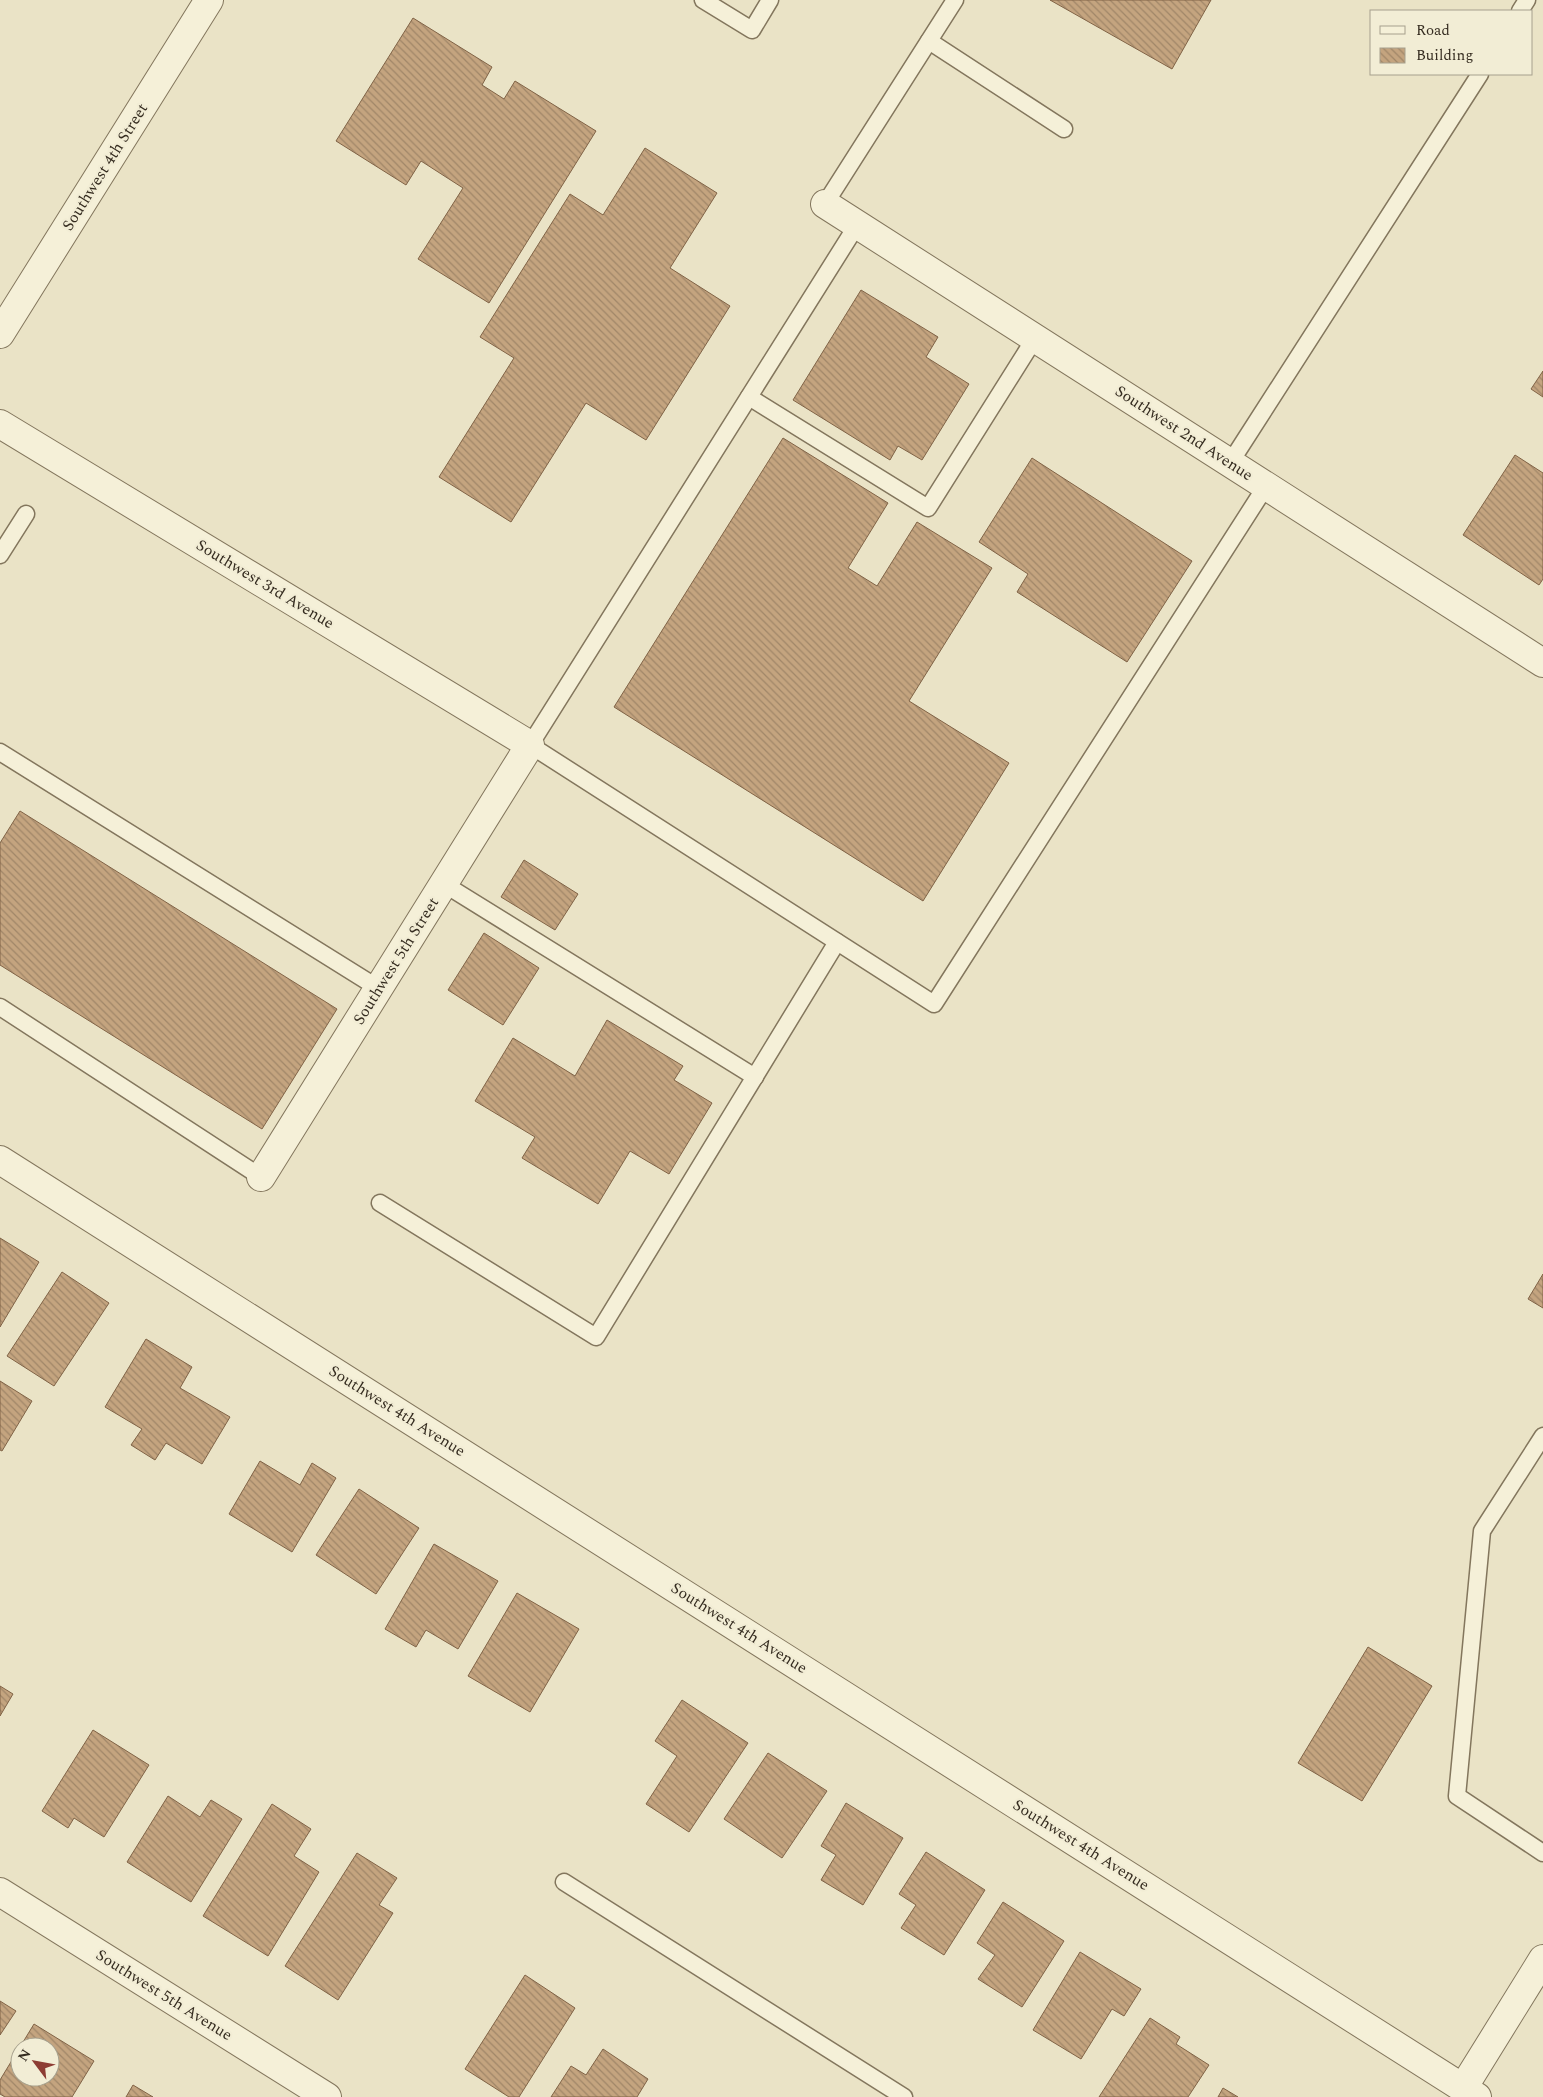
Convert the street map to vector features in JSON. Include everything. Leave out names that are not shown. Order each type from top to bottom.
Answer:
[{"type":"street","name":"Southwest 4th Street","points":[[0,334],[209,0]]},
{"type":"street","name":"Southwest 2nd Avenue","points":[[825,204],[1543,663]]},
{"type":"street","name":"Southwest 3rd Avenue","points":[[0,424],[530,745]]},
{"type":"street","name":"Southwest 5th Street","points":[[261,1177],[530,745]]},
{"type":"street","name":"Southwest 4th Avenue","points":[[0,1160],[1470,2092]]},
{"type":"street","name":"Southwest 5th Avenue","points":[[0,1892],[327,2097]]},
{"type":"street","points":[[1470,2092],[1543,1959]]},
{"type":"lane","points":[[703,0],[752,30],[770,0]]},
{"type":"lane","points":[[825,204],[955,0]]},
{"type":"lane","points":[[929,41],[1064,129]]},
{"type":"lane","points":[[1230,463],[1479,75]]},
{"type":"lane","points":[[857,225],[530,745],[934,1004],[1266,486]]},
{"type":"lane","points":[[749,396],[928,508],[1035,338]]},
{"type":"lane","points":[[0,555],[26,514]]},
{"type":"lane","points":[[2,756],[378,988]]},
{"type":"lane","points":[[444,884],[755,1077]]},
{"type":"lane","points":[[380,1203],[596,1337],[837,942]]},
{"type":"lane","points":[[0,1007],[261,1177]]},
{"type":"lane","points":[[1543,1436],[1482,1531],[1457,1796],[1543,1853]]},
{"type":"lane","points":[[564,1882],[904,2097]]},
{"type":"building","points":[[1050,0],[1211,0],[1172,69]]},
{"type":"building","points":[[413,18],[492,67],[482,85],[504,99],[515,81],[596,131],[489,303],[418,259],[463,188],[421,161],[406,185],[336,141]]},
{"type":"building","points":[[645,148],[717,193],[670,268],[730,306],[646,440],[586,403],[511,522],[439,477],[514,358],[480,337],[570,194],[603,215]]},
{"type":"building","points":[[861,290],[938,337],[926,357],[969,384],[922,460],[898,446],[890,460],[793,400]]},
{"type":"building","points":[[1543,371],[1543,397],[1531,389]]},
{"type":"building","points":[[783,438],[888,503],[848,568],[877,586],[917,522],[992,568],[909,701],[1009,763],[923,901],[614,707]]},
{"type":"building","points":[[1515,455],[1543,473],[1543,579],[1539,585],[1463,535]]},
{"type":"building","points":[[1032,458],[1192,561],[1127,662],[1017,592],[1028,574],[979,542]]},
{"type":"building","points":[[20,811],[337,1009],[262,1129],[0,965],[0,843]]},
{"type":"building","points":[[524,860],[578,894],[555,930],[501,897]]},
{"type":"building","points":[[484,933],[539,968],[503,1025],[448,990]]},
{"type":"building","points":[[607,1020],[683,1066],[674,1080],[712,1103],[669,1174],[630,1151],[598,1204],[522,1158],[535,1137],[475,1101],[513,1038],[575,1076]]},
{"type":"building","points":[[0,1238],[39,1262],[0,1327]]},
{"type":"building","points":[[62,1272],[109,1303],[54,1386],[7,1356]]},
{"type":"building","points":[[1543,1274],[1543,1308],[1528,1299]]},
{"type":"building","points":[[146,1339],[192,1367],[180,1388],[230,1417],[202,1464],[166,1443],[155,1460],[131,1445],[142,1429],[105,1407]]},
{"type":"building","points":[[0,1381],[32,1401],[2,1451],[0,1450]]},
{"type":"building","points":[[260,1461],[300,1485],[312,1463],[336,1478],[292,1552],[229,1514]]},
{"type":"building","points":[[359,1489],[419,1528],[376,1594],[316,1555]]},
{"type":"building","points":[[434,1544],[498,1581],[458,1649],[426,1630],[416,1647],[385,1629]]},
{"type":"building","points":[[517,1593],[579,1629],[530,1712],[468,1676]]},
{"type":"building","points":[[1368,1647],[1432,1686],[1362,1801],[1298,1763]]},
{"type":"building","points":[[0,1686],[13,1694],[0,1716]]},
{"type":"building","points":[[682,1700],[748,1743],[689,1832],[646,1804],[677,1756],[655,1741]]},
{"type":"building","points":[[93,1730],[149,1765],[104,1837],[74,1818],[68,1828],[42,1811]]},
{"type":"building","points":[[768,1753],[827,1791],[782,1858],[724,1819]]},
{"type":"building","points":[[168,1796],[200,1817],[211,1800],[242,1819],[191,1902],[127,1862]]},
{"type":"building","points":[[846,1803],[903,1838],[863,1905],[821,1880],[836,1855],[821,1846]]},
{"type":"building","points":[[272,1804],[311,1829],[294,1856],[319,1872],[268,1956],[203,1916]]},
{"type":"building","points":[[926,1852],[985,1890],[944,1955],[901,1928],[916,1905],[899,1894]]},
{"type":"building","points":[[357,1853],[397,1878],[379,1905],[393,1913],[338,2000],[285,1966]]},
{"type":"building","points":[[1003,1902],[1064,1941],[1022,2007],[978,1979],[995,1955],[977,1943]]},
{"type":"building","points":[[1080,1952],[1141,1989],[1124,2016],[1112,2009],[1081,2059],[1033,2030]]},
{"type":"building","points":[[525,1975],[575,2008],[519,2097],[509,2097],[465,2069]]},
{"type":"building","points":[[0,2001],[16,2011],[0,2035]]},
{"type":"building","points":[[1150,2018],[1180,2037],[1176,2044],[1209,2065],[1188,2097],[1099,2097]]},
{"type":"building","points":[[34,2024],[55,2037],[26,2037]]},
{"type":"building","points":[[60,2040],[94,2061],[72,2097],[5,2097],[0,2094],[0,2080],[10,2064],[10,2087],[60,2087]]},
{"type":"building","points":[[603,2049],[648,2079],[637,2097],[551,2097],[571,2066],[586,2075]]},
{"type":"building","points":[[133,2085],[153,2097],[126,2097]]},
{"type":"building","points":[[1223,2088],[1238,2097],[1218,2097]]}]
